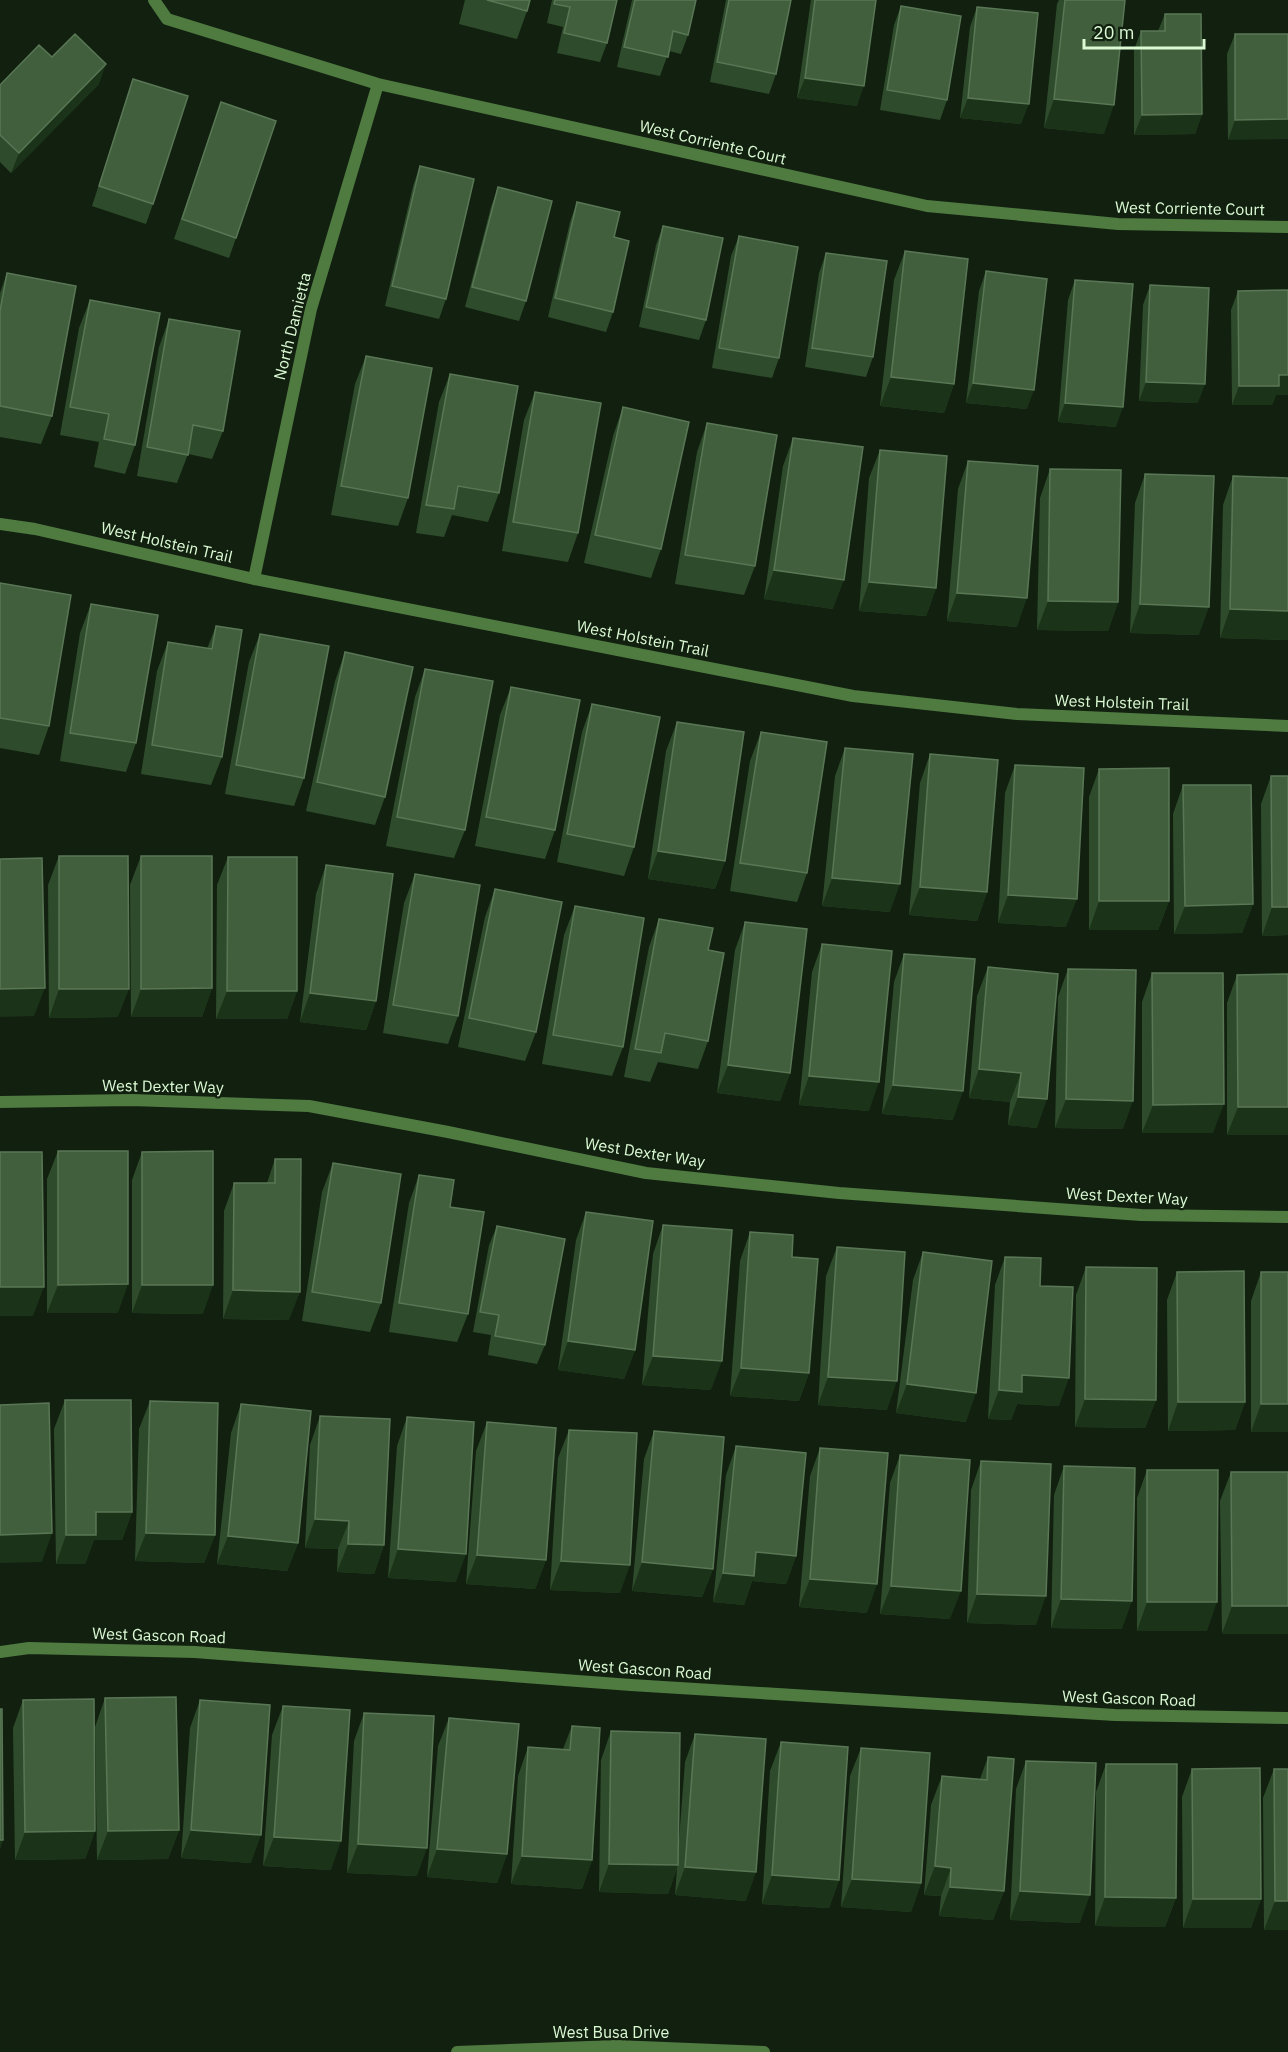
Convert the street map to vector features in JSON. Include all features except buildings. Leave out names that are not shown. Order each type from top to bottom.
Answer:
[{"type":"street","name":"West Corriente Court","points":[[154,0],[167,19],[378,84],[927,206],[1118,224],[1288,227]]},
{"type":"street","name":"North Damietta","points":[[254,579],[311,309],[378,84]]},
{"type":"street","name":"West Holstein Trail","points":[[0,524],[35,529],[254,579],[853,696],[1017,714],[1288,726]]},
{"type":"street","name":"West Dexter Way","points":[[0,1102],[132,1100],[309,1106],[646,1173],[839,1193],[1141,1215],[1288,1217]]},
{"type":"street","name":"West Gascon Road","points":[[0,1652],[29,1648],[195,1652],[631,1685],[1115,1715],[1288,1718]]},
{"type":"street","name":"West Busa Drive","points":[[457,2052],[616,2046],[764,2052]]}]
